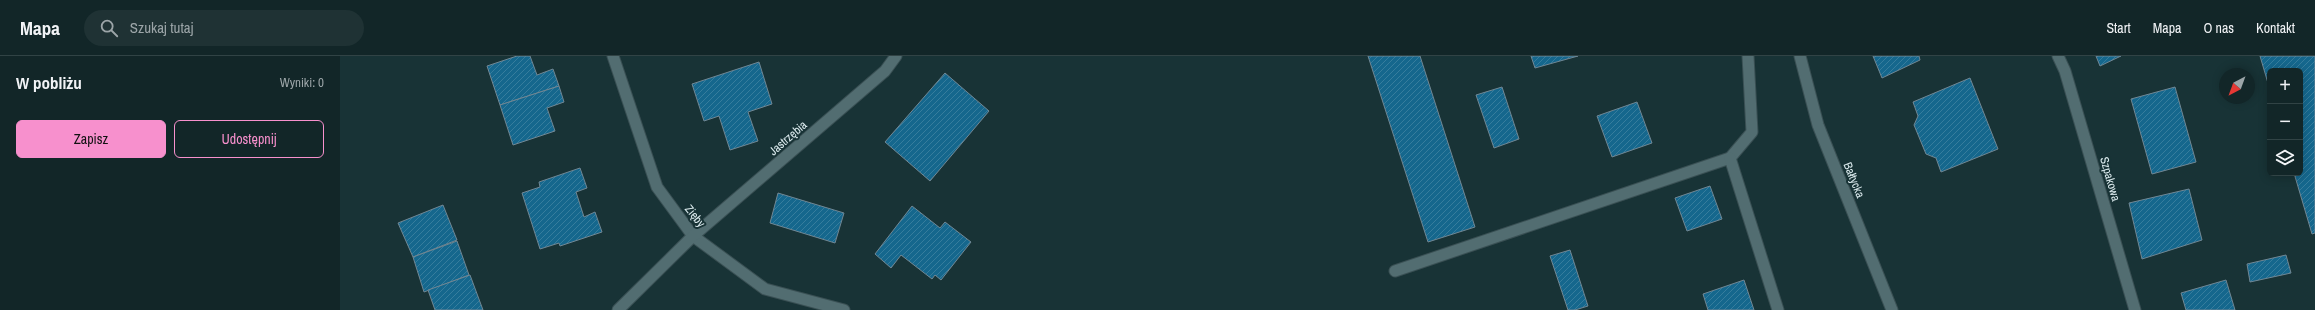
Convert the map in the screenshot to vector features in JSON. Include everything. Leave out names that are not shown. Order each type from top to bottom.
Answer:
[{"type":"street","name":"Zięby","points":[[612,56],[657,187],[693,236],[765,289],[844,310]]},
{"type":"street","name":"Jastrzębia","points":[[618,310],[693,236],[885,71],[896,56]]},
{"type":"street","points":[[1395,271],[1730,158],[1752,132],[1748,56]]},
{"type":"street","name":"Bałtycka","points":[[1800,56],[1818,125],[1892,310]]},
{"type":"street","name":"Szpakowa","points":[[2058,56],[2065,71],[2135,310]]},
{"type":"street","points":[[1730,158],[1778,310]]},
{"type":"building","points":[[517,56],[530,56],[537,75],[553,69],[559,86],[500,105],[487,66]]},
{"type":"building","points":[[1368,56],[1420,56],[1475,227],[1428,242]]},
{"type":"building","points":[[1531,56],[1578,56],[1535,68]]},
{"type":"building","points":[[1873,56],[1919,56],[1920,60],[1882,78]]},
{"type":"building","points":[[2096,56],[2121,56],[2100,66]]},
{"type":"building","points":[[2260,56],[2315,56],[2315,233],[2312,234],[2295,176],[2303,176],[2303,68],[2267,68],[2267,80]]},
{"type":"building","points":[[759,62],[772,104],[748,112],[758,141],[730,150],[719,116],[704,121],[692,84]]},
{"type":"building","points":[[945,73],[989,111],[930,181],[885,142]]},
{"type":"building","points":[[1970,78],[1998,149],[1941,172],[1936,158],[1926,154],[1914,125],[1918,116],[1913,102]]},
{"type":"building","points":[[559,86],[564,102],[547,108],[555,131],[513,145],[500,105]]},
{"type":"building","points":[[1502,87],[1519,139],[1494,148],[1476,95]]},
{"type":"building","points":[[2175,87],[2196,162],[2152,174],[2131,99]]},
{"type":"building","points":[[1637,102],[1652,143],[1612,157],[1597,116]]},
{"type":"building","points":[[580,168],[587,188],[576,192],[584,217],[595,212],[602,232],[560,246],[559,243],[540,249],[522,193],[540,187],[539,182]]},
{"type":"building","points":[[1710,186],[1722,219],[1687,231],[1675,198]]},
{"type":"building","points":[[2189,189],[2202,240],[2142,259],[2129,203]]},
{"type":"building","points":[[778,193],[844,213],[835,243],[770,223]]},
{"type":"building","points":[[443,205],[457,240],[413,257],[398,223]]},
{"type":"building","points":[[912,206],[940,228],[945,222],[971,242],[941,280],[935,275],[932,279],[901,255],[891,268],[875,254]]},
{"type":"building","points":[[457,241],[469,275],[424,292],[413,257]]},
{"type":"building","points":[[1570,250],[1588,306],[1575,310],[1568,310],[1550,256]]},
{"type":"building","points":[[2286,255],[2291,273],[2250,282],[2247,264]]},
{"type":"building","points":[[470,275],[483,310],[435,310],[428,290]]},
{"type":"building","points":[[1744,280],[1754,310],[1708,310],[1703,294]]},
{"type":"building","points":[[2226,280],[2235,310],[2186,310],[2181,293]]}]
